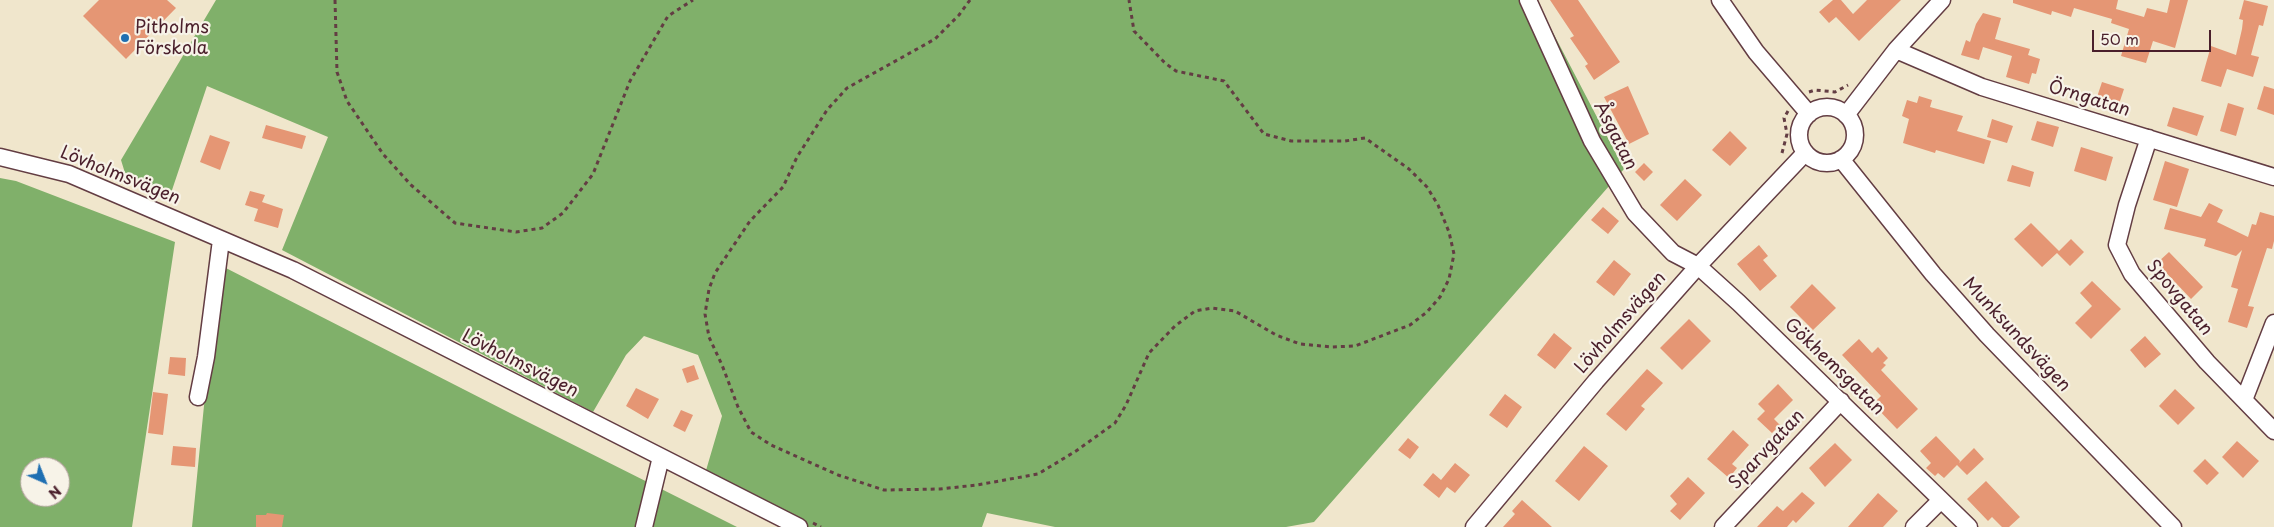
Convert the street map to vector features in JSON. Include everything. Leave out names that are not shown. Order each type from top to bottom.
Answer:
[{"type":"street","name":"Åsgatan","points":[[1528,0],[1592,141],[1622,194],[1635,213],[1660,241],[1673,253],[1698,266]]},
{"type":"street","points":[[1720,0],[1756,52],[1809,114]]},
{"type":"street","points":[[1846,115],[1896,50],[1942,0]]},
{"type":"street","name":"Örngatan","points":[[1896,50],[1982,87],[2274,177]]},
{"type":"street","points":[[1827,108],[1836,109],[1846,115],[1854,127],[1854,140],[1849,152],[1841,159],[1831,163],[1822,163],[1814,160],[1805,153],[1800,143],[1799,130],[1802,122],[1809,114],[1814,110],[1827,108]]},
{"type":"street","name":"Spovgatan","points":[[2149,138],[2127,205],[2118,245],[2132,274],[2207,362],[2274,431]]},
{"type":"street","name":"Lövholmsvägen","points":[[1474,527],[1590,388],[1698,266],[1805,153]]},
{"type":"street","name":"Lövholmsvägen","points":[[0,157],[69,174],[292,270],[799,527]]},
{"type":"street","name":"Munksundsvägen","points":[[1841,159],[1933,274],[1987,334],[2173,527]]},
{"type":"street","points":[[198,397],[206,357],[222,240]]},
{"type":"street","name":"Gökhemsgatan","points":[[1698,266],[1740,303],[1969,527]]},
{"type":"street","points":[[2244,400],[2274,323]]},
{"type":"street","name":"Sparvgatan","points":[[1723,527],[1840,401]]},
{"type":"street","points":[[644,527],[661,457]]},
{"type":"street","points":[[1914,527],[1941,500]]},
{"type":"path","points":[[335,0],[338,72],[347,101],[383,154],[411,185],[455,223],[516,232],[542,228],[563,213],[587,182],[603,153],[630,81],[668,16],[693,0]]},
{"type":"path","points":[[970,0],[959,15],[936,39],[910,51],[847,88],[827,110],[797,157],[783,187],[750,221],[715,273],[709,289],[704,314],[709,337],[738,407],[751,432],[771,445],[838,476],[884,490],[940,489],[977,485],[1038,474],[1076,451],[1114,423],[1126,405],[1148,353],[1195,311],[1212,308],[1235,311],[1276,335],[1300,344],[1332,347],[1356,346],[1410,325],[1427,312],[1440,297],[1449,279],[1454,254],[1449,232],[1438,205],[1427,187],[1409,168],[1365,138],[1344,141],[1291,141],[1264,134],[1224,81],[1176,71],[1165,63],[1134,31],[1129,0]]},
{"type":"green space","points":[[216,0],[1536,0],[1624,169],[1314,522],[1286,527],[1055,527],[987,513],[982,527],[790,527],[702,484],[722,416],[698,355],[644,336],[626,355],[593,412],[282,250],[328,137],[207,86],[170,196],[125,173],[121,160]]},
{"type":"green space","points":[[0,178],[16,181],[175,242],[132,527],[0,527]]},
{"type":"green space","points":[[218,264],[510,413],[737,527],[192,527]]},
{"type":"building","name":"Pitholms Förskola","points":[[99,0],[167,0],[176,8],[126,59],[83,16]]},
{"type":"building","points":[[1550,0],[1578,0],[1620,62],[1594,80],[1585,66],[1588,64],[1570,38],[1574,36]]},
{"type":"building","points":[[1833,0],[1841,0],[1853,14],[1867,0],[1901,0],[1859,41],[1836,17],[1829,23],[1819,12]]},
{"type":"building","points":[[2013,0],[2118,0],[2116,9],[2144,17],[2147,8],[2167,13],[2170,0],[2188,0],[2175,48],[2153,41],[2146,63],[2121,56],[2129,29],[2111,23],[2112,19],[2074,8],[2071,17],[2052,11],[2051,15],[2013,3]]},
{"type":"building","points":[[2244,0],[2268,6],[2263,26],[2259,25],[2251,55],[2259,57],[2253,77],[2227,69],[2221,87],[2201,81],[2211,46],[2236,55],[2243,20],[2239,19]]},
{"type":"building","points":[[1983,13],[2001,18],[1995,39],[2030,49],[2028,55],[2040,59],[2036,74],[2032,73],[2029,84],[2006,77],[2012,56],[1983,47],[1979,60],[1961,55],[1966,40],[1970,42],[1976,24]]},
{"type":"building","points":[[2102,82],[2124,89],[2117,110],[2095,103]]},
{"type":"building","points":[[1628,86],[1649,134],[1629,144],[1604,97]]},
{"type":"building","points":[[2264,86],[2274,89],[2274,115],[2257,109]]},
{"type":"building","points":[[1919,96],[1932,100],[1930,107],[1963,116],[1957,131],[1991,141],[1984,164],[1936,150],[1935,153],[1903,143],[1909,119],[1902,116],[1907,100],[1917,103]]},
{"type":"building","points":[[2228,103],[2244,108],[2236,136],[2220,131]]},
{"type":"building","points":[[2173,107],[2204,116],[2197,136],[2167,126]]},
{"type":"building","points":[[1992,119],[2013,126],[2007,143],[1987,137]]},
{"type":"building","points":[[2037,121],[2059,127],[2053,147],[2031,140]]},
{"type":"building","points":[[266,125],[306,136],[302,149],[262,138]]},
{"type":"building","points":[[1730,131],[1747,148],[1730,166],[1712,150]]},
{"type":"building","points":[[210,135],[230,142],[220,170],[200,162]]},
{"type":"building","points":[[2081,147],[2113,157],[2106,181],[2074,171]]},
{"type":"building","points":[[2165,161],[2189,169],[2177,207],[2153,200]]},
{"type":"building","points":[[1644,163],[1653,172],[1644,181],[1635,172]]},
{"type":"building","points":[[2012,165],[2034,172],[2030,187],[2007,181]]},
{"type":"building","points":[[1685,179],[1702,195],[1677,221],[1660,205]]},
{"type":"building","points":[[250,191],[265,195],[262,202],[283,209],[278,228],[254,221],[258,209],[245,205]]},
{"type":"building","points":[[2209,203],[2223,210],[2217,222],[2248,237],[2252,224],[2256,225],[2260,212],[2274,216],[2274,241],[2272,249],[2267,248],[2248,306],[2254,307],[2247,328],[2228,322],[2238,289],[2231,287],[2242,250],[2236,256],[2204,246],[2206,239],[2164,229],[2170,208],[2201,217]]},
{"type":"building","points":[[1603,207],[1619,221],[1608,234],[1591,220]]},
{"type":"building","points":[[2031,223],[2059,251],[2071,239],[2084,252],[2070,266],[2057,253],[2042,267],[2014,239]]},
{"type":"building","points":[[1759,245],[1768,256],[1763,260],[1777,276],[1760,291],[1737,264]]},
{"type":"building","points":[[2169,252],[2203,287],[2191,299],[2157,263]]},
{"type":"building","points":[[1614,260],[1631,274],[1614,296],[1596,282]]},
{"type":"building","points":[[2092,281],[2121,309],[2091,339],[2075,323],[2092,306],[2080,293]]},
{"type":"building","points":[[1812,284],[1836,308],[1813,330],[1790,307]]},
{"type":"building","points":[[1689,319],[1711,341],[1682,370],[1660,348]]},
{"type":"building","points":[[1554,333],[1572,348],[1555,369],[1537,355]]},
{"type":"building","points":[[2145,336],[2161,354],[2145,368],[2130,350]]},
{"type":"building","points":[[1859,339],[1872,353],[1878,347],[1888,358],[1883,363],[1886,365],[1881,370],[1918,409],[1897,429],[1873,404],[1881,396],[1842,355]]},
{"type":"building","points":[[170,357],[186,358],[185,376],[168,374]]},
{"type":"building","points":[[694,365],[699,379],[687,383],[682,369]]},
{"type":"building","points":[[1647,369],[1663,383],[1641,406],[1645,409],[1626,431],[1606,414]]},
{"type":"building","points":[[1778,384],[1793,400],[1774,419],[1780,425],[1772,433],[1757,419],[1765,411],[1758,404]]},
{"type":"building","points":[[636,388],[659,399],[648,419],[626,406]]},
{"type":"building","points":[[2175,389],[2195,408],[2178,425],[2159,406]]},
{"type":"building","points":[[153,392],[168,394],[163,435],[148,433]]},
{"type":"building","points":[[1505,394],[1522,407],[1507,428],[1489,415]]},
{"type":"building","points":[[681,410],[693,415],[685,432],[673,426]]},
{"type":"building","points":[[1733,430],[1749,445],[1732,464],[1737,468],[1729,478],[1707,459]]},
{"type":"building","points":[[1936,436],[1960,461],[1959,463],[1974,448],[1984,459],[1967,475],[1957,465],[1944,478],[1938,473],[1935,476],[1926,468],[1931,463],[1920,451]]},
{"type":"building","points":[[1408,438],[1419,447],[1410,459],[1398,450]]},
{"type":"building","points":[[2237,441],[2259,461],[2243,478],[2222,457]]},
{"type":"building","points":[[1835,443],[1852,460],[1825,487],[1809,468]]},
{"type":"building","points":[[173,446],[196,448],[195,467],[171,465]]},
{"type":"building","points":[[1584,446],[1608,466],[1579,501],[1555,481]]},
{"type":"building","points":[[2205,459],[2219,473],[2207,485],[2193,471]]},
{"type":"building","points":[[1455,463],[1470,475],[1455,493],[1447,487],[1439,498],[1423,485],[1433,473],[1441,480]]},
{"type":"building","points":[[1688,477],[1705,493],[1680,520],[1670,511],[1677,504],[1670,496]]},
{"type":"building","points":[[1986,481],[2020,517],[2009,527],[2002,527],[1992,517],[1988,521],[1967,499]]},
{"type":"building","points":[[1802,492],[1815,503],[1796,523],[1793,520],[1787,527],[1757,527],[1777,506],[1783,511]]},
{"type":"building","points":[[1878,493],[1898,511],[1883,527],[1848,527]]},
{"type":"building","points":[[1522,500],[1552,527],[1503,527],[1515,514],[1512,511]]},
{"type":"building","points":[[267,513],[284,515],[282,527],[256,527],[256,515],[266,515]]},
{"type":"place","name":"Pitholms Förskola","points":[[125,38]]}]
